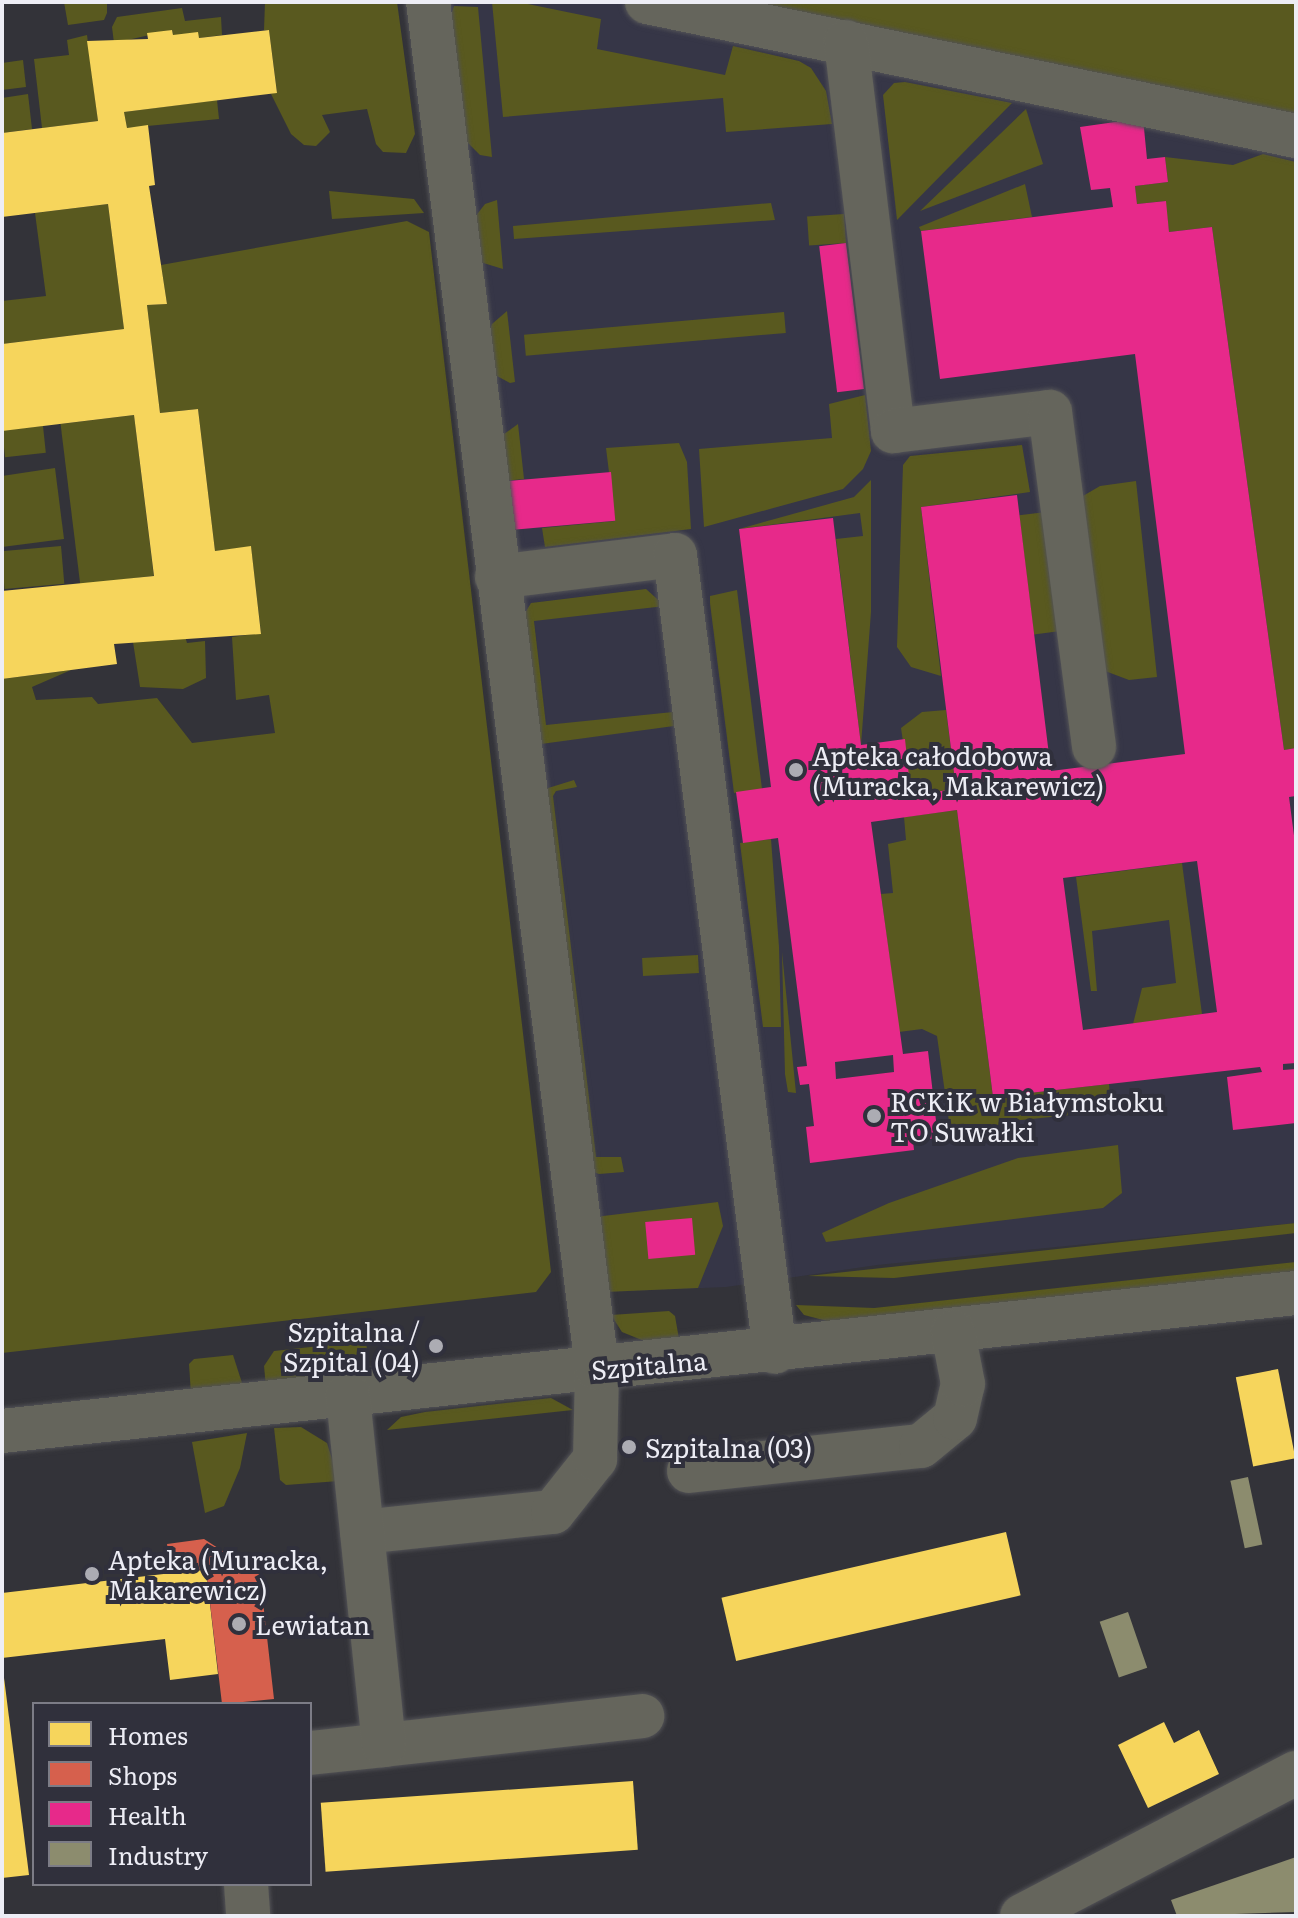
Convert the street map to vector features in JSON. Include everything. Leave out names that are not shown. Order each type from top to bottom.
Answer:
[{"type":"street","points":[[362,1532],[553,1512],[595,1459],[597,1368],[428,2]]},
{"type":"street","points":[[647,2],[1296,136]]},
{"type":"street","points":[[846,42],[893,431],[1050,412],[1094,747]]},
{"type":"street","points":[[497,577],[675,555],[775,1352]]},
{"type":"street","points":[[764,1264],[792,1233]]},
{"type":"street","name":"Szpitalna","points":[[2,1431],[775,1352],[1296,1293]]},
{"type":"street","points":[[689,1471],[921,1446],[955,1418],[963,1384],[953,1332]]},
{"type":"street","points":[[348,1395],[384,1745]]},
{"type":"street","points":[[312,1753],[642,1716]]},
{"type":"street","points":[[1022,1916],[1296,1773]]},
{"type":"street","points":[[246,1886],[248,1916]]},
{"type":"shaded area","points":[[64,2],[107,2],[107,13],[104,20],[68,25]]},
{"type":"shaded area","points":[[265,2],[397,2],[415,134],[406,153],[383,152],[376,144],[367,109],[322,115],[330,132],[316,146],[304,145],[291,134],[271,94],[277,92],[269,30],[264,30]]},
{"type":"shaded area","points":[[440,2],[1081,2],[1296,49],[1296,1223],[877,1265],[726,1287],[605,1292]]},
{"type":"shaded area","points":[[492,2],[518,2],[601,19],[597,49],[725,75],[733,46],[799,61],[811,68],[826,91],[832,124],[726,132],[723,98],[503,117]]},
{"type":"shaded area","points":[[744,2],[1296,2],[1296,118]]},
{"type":"shaded area","points":[[454,6],[478,7],[492,157],[480,155],[464,139],[449,21]]},
{"type":"shaded area","points":[[182,8],[185,21],[221,17],[222,35],[199,38],[173,35],[172,30],[114,43],[112,27],[117,17]]},
{"type":"shaded area","points":[[87,35],[98,121],[42,128],[34,59],[69,55],[67,40]]},
{"type":"shaded area","points":[[23,60],[26,87],[2,90],[2,63]]},
{"type":"shaded area","points":[[905,82],[1012,103],[897,220],[883,95],[894,83]]},
{"type":"shaded area","points":[[28,94],[32,129],[2,133],[2,98]]},
{"type":"shaded area","points":[[217,100],[219,119],[127,128],[124,112]]},
{"type":"shaded area","points":[[1026,109],[1043,164],[920,211]]},
{"type":"shaded area","points":[[1263,154],[1296,162],[1296,748],[1284,750],[1212,227],[1169,232],[1165,201],[1137,204],[1135,186],[1168,182],[1165,157],[1233,165]]},
{"type":"shaded area","points":[[1025,184],[1032,217],[921,231],[919,227]]},
{"type":"shaded area","points":[[329,191],[414,199],[424,213],[332,219]]},
{"type":"shaded area","points":[[497,200],[503,269],[480,262],[475,217],[485,204]]},
{"type":"shaded area","points":[[771,203],[775,220],[514,239],[513,226]]},
{"type":"shaded area","points":[[108,204],[124,329],[2,344],[2,301],[46,296],[35,213]]},
{"type":"shaded area","points":[[844,214],[846,243],[809,246],[807,217]]},
{"type":"shaded area","points":[[407,221],[429,232],[551,1272],[536,1292],[2,1353],[2,679],[71,670],[32,687],[36,700],[92,697],[98,704],[157,698],[192,743],[275,733],[269,695],[236,700],[232,637],[261,633],[251,547],[215,551],[198,409],[160,413],[147,305],[167,304],[161,265]]},
{"type":"shaded area","points":[[507,311],[515,382],[510,383],[495,375],[487,336],[492,324]]},
{"type":"shaded area","points":[[784,312],[786,333],[526,356],[524,335]]},
{"type":"shaded area","points":[[865,395],[871,451],[863,469],[843,489],[704,527],[699,449],[832,438],[829,404]]},
{"type":"shaded area","points":[[134,415],[154,576],[80,585],[61,424]]},
{"type":"shaded area","points":[[518,424],[524,479],[502,481],[500,437]]},
{"type":"shaded area","points":[[43,426],[46,453],[5,457],[2,430]]},
{"type":"shaded area","points":[[679,443],[687,462],[691,529],[545,547],[542,528],[615,521],[606,448]]},
{"type":"shaded area","points":[[1022,445],[1030,492],[921,507],[941,676],[911,667],[897,647],[903,465],[910,456]]},
{"type":"shaded area","points":[[55,468],[64,539],[2,547],[2,476]]},
{"type":"shaded area","points":[[871,480],[871,612],[861,745],[836,539],[863,536],[860,513],[739,529],[854,497]]},
{"type":"shaded area","points":[[1136,481],[1157,677],[1129,680],[1105,671],[1083,496],[1100,486]]},
{"type":"shaded area","points":[[1046,512],[1061,631],[1034,634],[1019,515]]},
{"type":"shaded area","points":[[61,546],[64,584],[5,589],[2,551]]},
{"type":"shaded area","points":[[646,589],[665,606],[534,621],[546,725],[673,712],[674,726],[541,744],[525,613],[531,603]]},
{"type":"shaded area","points":[[737,590],[762,789],[734,793],[710,596]]},
{"type":"shaded area","points":[[185,636],[187,643],[205,641],[206,678],[183,689],[140,687],[133,642]]},
{"type":"shaded area","points":[[946,710],[956,789],[911,795],[901,728],[922,712]]},
{"type":"shaded area","points":[[574,780],[577,787],[556,791],[553,796],[596,1157],[621,1157],[624,1172],[599,1174],[591,1171],[545,789]]},
{"type":"shaded area","points":[[957,810],[993,1097],[1109,1084],[1111,1111],[1012,1121],[952,1143],[937,1036],[922,1029],[899,1032],[881,894],[893,893],[888,844],[906,840],[904,817]]},
{"type":"shaded area","points":[[771,839],[781,1027],[763,1027],[740,843]]},
{"type":"shaded area","points":[[1182,863],[1202,1014],[1133,1024],[1142,988],[1176,983],[1169,920],[1092,931],[1097,991],[1091,991],[1076,877]]},
{"type":"shaded area","points":[[782,952],[796,1093],[788,1092],[785,1074]]},
{"type":"shaded area","points":[[698,955],[699,973],[643,976],[642,958]]},
{"type":"shaded area","points":[[1118,1145],[1122,1193],[1103,1208],[826,1242],[822,1233],[889,1203],[1018,1158]]},
{"type":"shaded area","points":[[718,1202],[723,1226],[698,1288],[605,1292],[595,1217]]},
{"type":"shaded area","points":[[1296,1223],[1296,1233],[894,1278],[808,1276]]},
{"type":"shaded area","points":[[1296,1262],[1296,1271],[831,1322],[804,1315],[796,1305],[874,1308]]},
{"type":"shaded area","points":[[669,1311],[675,1316],[679,1339],[649,1343],[622,1332],[611,1315]]},
{"type":"shaded area","points":[[366,1341],[368,1358],[303,1382],[266,1387],[264,1366],[274,1351]]},
{"type":"shaded area","points":[[233,1355],[243,1386],[191,1394],[189,1364],[194,1359]]},
{"type":"shaded area","points":[[551,1398],[573,1410],[387,1430],[401,1417],[425,1412]]},
{"type":"shaded area","points":[[301,1427],[327,1443],[339,1481],[286,1485],[280,1480],[274,1428]]},
{"type":"shaded area","points":[[247,1433],[240,1468],[224,1506],[205,1513],[192,1442]]},
{"type":"building: Homes","points":[[172,30],[173,35],[198,32],[199,38],[269,30],[277,93],[124,112],[127,128],[148,125],[155,185],[149,186],[167,304],[147,305],[160,413],[198,409],[215,551],[251,546],[261,634],[114,644],[117,664],[2,679],[2,591],[154,576],[134,415],[2,431],[2,344],[124,329],[108,204],[2,217],[2,133],[98,121],[87,41],[148,39],[147,33]]},
{"type":"building: Homes","points":[[1278,1369],[1295,1458],[1253,1467],[1236,1377]]},
{"type":"building: Homes","points":[[1006,1532],[1021,1595],[736,1661],[721,1598]]},
{"type":"building: Homes","points":[[206,1569],[218,1674],[170,1680],[165,1639],[2,1658],[2,1593]]},
{"type":"building: Homes","points":[[2,1662],[29,1875],[2,1878]]},
{"type":"building: Homes","points":[[1164,1722],[1174,1743],[1199,1730],[1219,1774],[1148,1808],[1118,1745]]},
{"type":"building: Homes","points":[[633,1781],[638,1850],[326,1872],[321,1803]]},
{"type":"building: Shops","name":"Lewiatan","points":[[204,1539],[260,1575],[274,1699],[222,1702],[206,1569],[171,1573],[167,1544]]},
{"type":"building: Health","points":[[1143,118],[1147,159],[1165,157],[1168,182],[1135,186],[1137,204],[1166,201],[1169,232],[1212,227],[1284,750],[1296,748],[1296,796],[1289,797],[1296,851],[1296,1063],[1283,1064],[1283,1070],[1296,1069],[1296,1123],[1233,1130],[1227,1077],[1262,1072],[1260,1067],[993,1097],[957,810],[871,822],[903,1054],[928,1051],[938,1138],[913,1141],[914,1150],[810,1163],[806,1127],[814,1126],[809,1084],[800,1085],[797,1067],[807,1066],[778,838],[743,843],[736,792],[771,787],[739,529],[833,518],[861,745],[905,739],[911,795],[956,789],[921,507],[1017,495],[1051,771],[1185,754],[1135,354],[940,379],[921,231],[1113,207],[1110,188],[1091,190],[1080,127]],"holes":[[[1197,861],[1217,1012],[1083,1030],[1063,878]],[[893,1055],[894,1072],[836,1079],[835,1062]]]},
{"type":"building: Health","points":[[846,243],[864,389],[837,392],[819,246]]},
{"type":"building: Health","points":[[611,472],[615,521],[507,530],[502,481]]},
{"type":"building: Health","points":[[692,1218],[695,1255],[648,1259],[645,1222]]},
{"type":"building: Industry","points":[[1248,1477],[1262,1544],[1245,1548],[1230,1481]]},
{"type":"building: Industry","points":[[1128,1612],[1147,1668],[1119,1678],[1100,1622]]},
{"type":"building: Industry","points":[[1296,1857],[1296,1912],[1177,1916],[1171,1900]]},
{"type":"place","name":"Apteka całodobowa (Muracka, Makarewicz)","points":[[796,770]]},
{"type":"place","name":"RCKiK w Białymstoku TO Suwałki","points":[[874,1116]]},
{"type":"place","name":"Szpitalna / Szpital (04)","points":[[436,1346]]},
{"type":"place","name":"Szpitalna (03)","points":[[629,1447]]},
{"type":"place","name":"Apteka (Muracka, Makarewicz)","points":[[92,1574]]},
{"type":"place","name":"Lewiatan","points":[[239,1624]]}]
